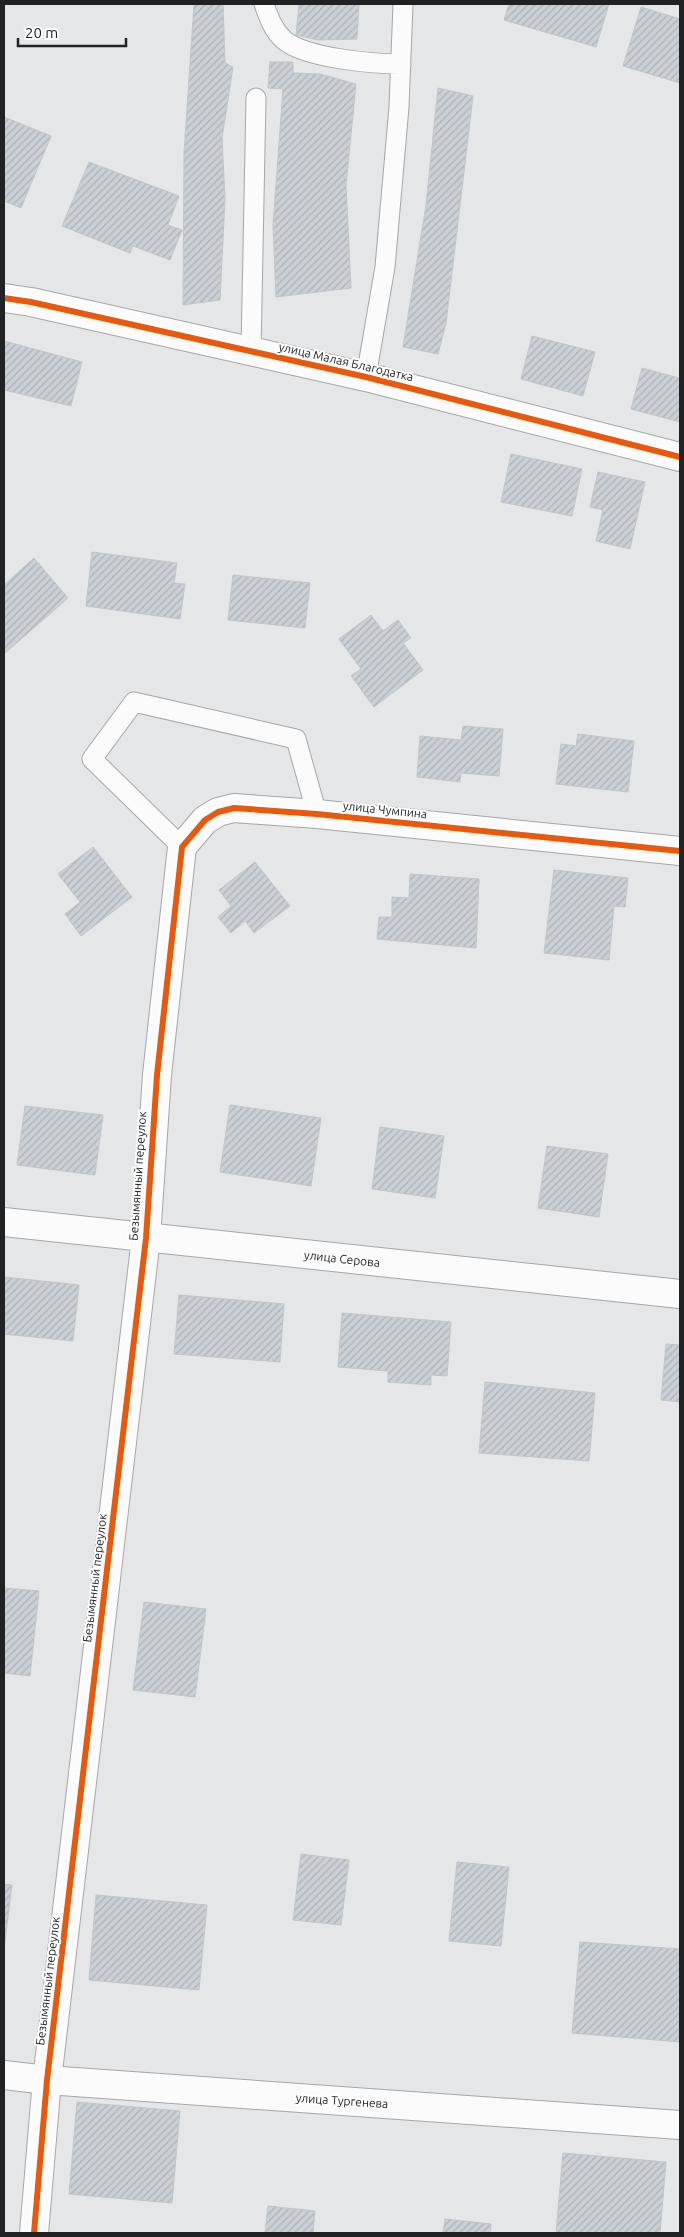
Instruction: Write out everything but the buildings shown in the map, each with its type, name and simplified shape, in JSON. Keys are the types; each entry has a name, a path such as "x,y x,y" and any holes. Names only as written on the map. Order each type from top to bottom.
{"street":[{"name":"улица Малая Благодатка","path":"4,298 31,302 366,377 680,457"},
{"name":"улица Чумпина","path":"182,847 205,820 234,808 317,814 680,851"},
{"name":"Безымянный переулок","path":"34,2233 47,2080 146,1238 157,1075 182,847"},
{"name":"улица Серова","path":"4,1222 680,1294"},
{"name":"улица Тургенева","path":"4,2075 47,2080 680,2125"}],"lane":[{"path":"264,4 272,26 286,42 309,52 371,64 401,64"},
{"path":"366,377 385,267 401,64 402,4"},
{"path":"251,351 256,98"},
{"path":"182,847 92,759 134,702 296,739 317,814"}],"cycle path":[{"path":"4,298 31,302 366,377 680,457"},
{"path":"34,2233 47,2080 146,1238 157,1075 182,847 205,820 218,812 234,808 317,814 680,851"}]}
